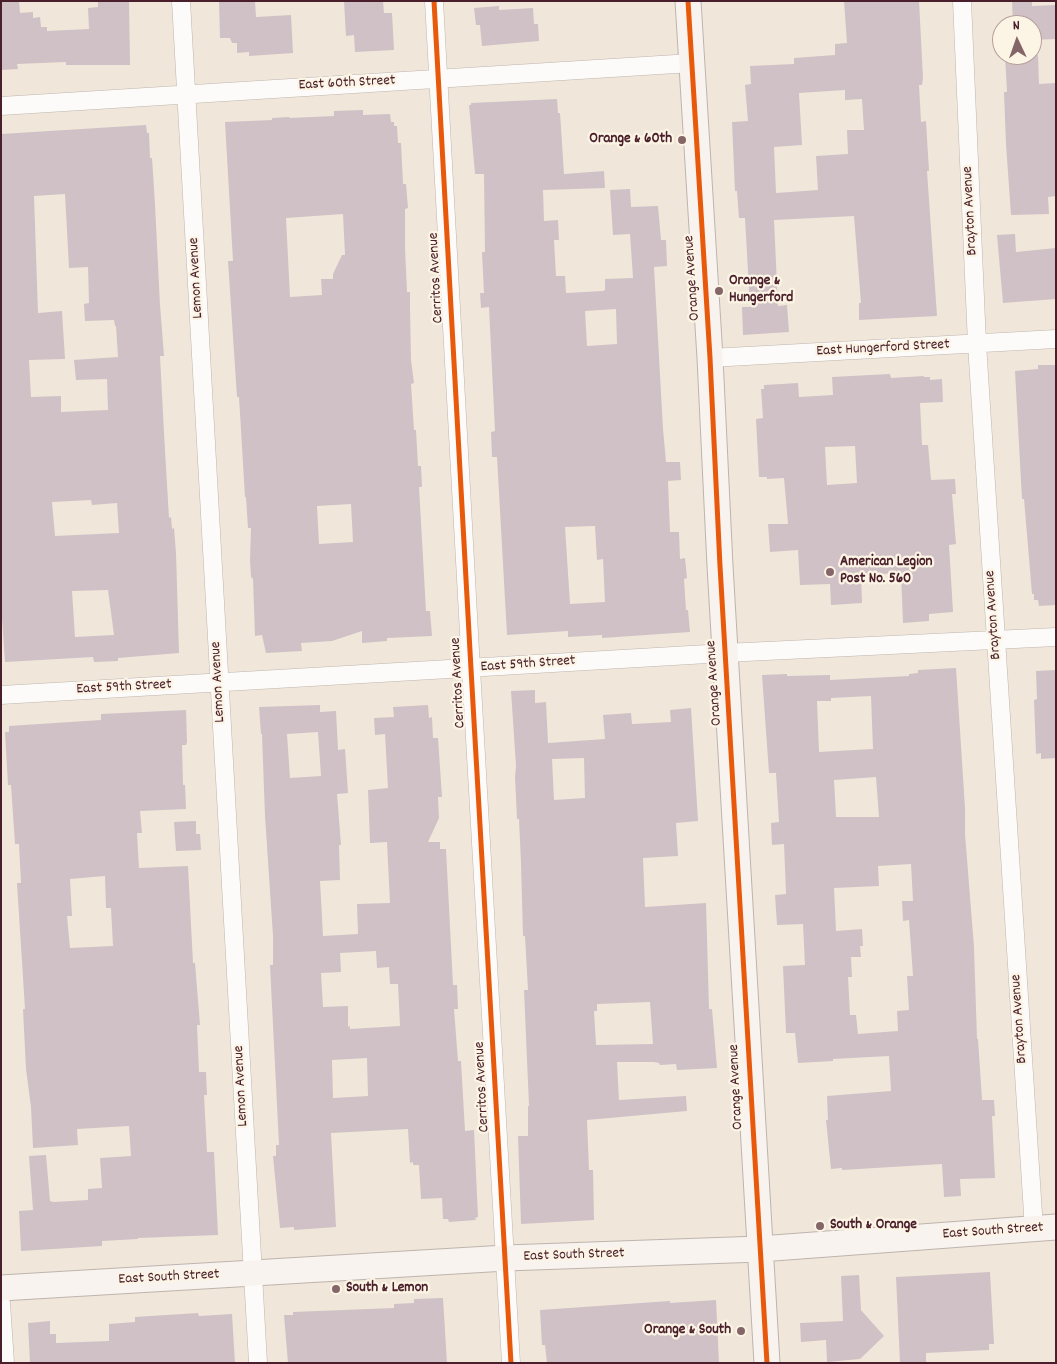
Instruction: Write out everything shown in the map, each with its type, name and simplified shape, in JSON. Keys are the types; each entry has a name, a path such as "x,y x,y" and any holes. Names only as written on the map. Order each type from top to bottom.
{"street":[{"name":"Lemon Avenue","path":"181,1 258,1363"},
{"name":"Cerritos Avenue","path":"434,1 511,1363"},
{"name":"Orange Avenue","path":"688,1 767,1363"},
{"name":"Brayton Avenue","path":"962,1 977,344 996,641 1045,1228"},
{"name":"East 60th Street","path":"1,106 692,64"},
{"name":"East Hungerford Street","path":"710,358 1056,339"},
{"name":"East 59th Street","path":"1,695 725,653 1056,637"},
{"name":"East South Street","path":"1,1288 506,1258 760,1249 1045,1228"},
{"path":"1,1303 5,1363"}],"building":[{"path":"1,1 19,1 20,13 33,12 33,18 40,17 41,27 47,27 47,31 89,29 88,8 98,7 98,1 129,1 130,65 66,65 66,62 17,64 18,69 1,70"},
{"path":"219,1 255,1 256,17 291,15 293,53 249,56 249,52 237,53 237,43 232,43 230,38 220,38"},
{"path":"344,1 383,1 384,13 392,13 394,50 355,52 354,35 346,36"},
{"path":"844,1 919,1 923,78 922,85 919,85 921,122 926,121 929,171 927,171 937,316 859,320 859,303 861,303 854,216 774,220 778,306 787,305 789,332 743,335 742,307 750,307 745,218 739,218 737,191 735,191 732,122 748,121 745,85 751,84 750,66 794,64 794,58 835,55 835,44 847,43","holes":["845,90 845,100 862,99 864,130 847,130 848,154 816,156 818,190 776,193 774,147 802,145 799,93"]},
{"path":"1012,1 1032,1 1032,6 1056,5 1056,39 1042,40 1042,15 1013,15"},
{"path":"499,6 499,10 533,8 534,24 538,24 539,41 482,46 480,25 476,25 474,8"},
{"path":"1006,65 1038,65 1039,84 1056,83 1056,196 1048,197 1049,214 1011,215 1004,92 1007,92"},
{"path":"557,99 558,113 560,113 564,174 604,171 605,188 543,190 544,221 558,220 559,240 554,240 556,276 565,276 566,293 603,291 605,290 605,279 633,278 630,234 613,235 610,190 630,189 631,207 658,206 661,240 666,240 667,266 654,267 663,429 666,462 680,462 681,480 668,481 670,532 679,532 680,559 685,558 687,578 684,579 686,610 688,610 690,632 602,638 602,635 568,637 568,631 507,635 497,457 492,457 491,432 495,431 489,307 481,308 480,293 484,293 482,252 485,252 484,174 475,174 469,105 471,103","holes":["616,309 617,344 587,346 585,311","595,526 597,560 603,559 605,602 570,604 565,527"]},
{"path":"363,110 363,115 390,114 391,122 394,122 394,126 397,126 398,143 401,143 403,184 406,184 408,208 405,209 405,247 407,292 410,292 411,360 414,383 411,384 418,466 421,466 422,487 419,487 426,611 430,611 432,636 387,638 387,641 362,643 362,631 332,641 301,643 302,651 266,653 262,635 255,636 253,579 251,577 250,560 251,528 248,528 245,497 228,261 233,261 225,122 334,116 334,111","holes":["343,214 345,255 342,255 333,274 333,279 321,279 322,295 290,297 286,218","351,504 353,542 319,544 317,506"]},
{"path":"146,125 147,133 149,133 164,356 160,356 169,518 171,517 172,529 174,528 176,553 179,653 118,658 118,661 94,662 93,657 5,662 1,602 1,134","holes":["65,194 69,268 88,267 89,303 84,304 85,321 114,320 118,357 74,360 76,380 107,379 108,410 61,412 61,396 31,397 29,360 65,359 62,311 38,313 34,196","91,500 92,505 117,503 119,533 55,536 52,502","108,590 114,635 75,637 72,591"]},
{"path":"1015,234 1016,252 1056,248 1056,299 1003,303 997,235"},
{"path":"1038,365 1056,365 1056,605 1039,606 1038,600 1034,600 1034,594 1032,594 1024,499 1022,499 1015,371 1038,369"},
{"path":"890,374 891,378 924,376 930,377 930,380 942,379 943,402 920,403 922,445 928,445 931,480 955,479 956,494 952,494 956,544 949,545 953,612 929,614 929,621 903,623 901,573 861,575 862,603 831,605 830,584 800,585 798,550 770,552 768,524 788,524 784,478 767,479 767,477 759,477 756,419 763,418 761,389 764,389 764,385 798,383 799,397 833,395 832,377","holes":["855,446 857,483 827,485 825,447"]},
{"path":"956,668 982,1100 994,1100 995,1116 992,1116 995,1178 960,1179 961,1196 944,1197 942,1164 831,1169 826,1120 828,1120 827,1096 891,1091 889,1056 798,1063 795,1033 786,1033 783,966 805,965 803,924 777,925 775,895 786,894 784,844 772,845 771,823 779,822 776,773 769,773 762,675 830,675 830,680 909,676 909,674 918,673 918,670","holes":["871,696 873,749 819,752 817,701 831,701 831,698","876,777 879,817 836,817 834,780","911,864 913,901 902,901 903,921 909,920 913,976 907,976 909,1010 897,1011 898,1031 858,1034 856,1015 850,1015 848,977 852,977 851,957 861,957 860,946 863,946 862,929 836,931 834,888 879,886 878,866"]},
{"path":"1056,670 1056,758 1041,759 1041,753 1036,754 1034,700 1037,699 1036,671"},
{"path":"535,690 535,703 546,702 548,743 605,739 603,715 631,713 632,724 671,722 670,710 691,708 698,821 676,823 678,856 643,858 645,907 706,903 709,1009 712,1009 717,1068 677,1070 676,1064 660,1065 654,1062 617,1062 619,1100 686,1096 687,1111 587,1120 589,1170 593,1170 594,1220 521,1224 518,1136 528,1136 529,1106 524,990 528,990 525,936 523,936 519,819 517,819 511,691","holes":["584,758 585,798 554,800 552,759","650,1002 653,1044 596,1045 594,1011 597,1011 597,1004"]},
{"path":"320,705 320,712 336,711 338,750 345,749 348,793 337,794 341,845 339,845 340,880 320,881 323,936 358,934 357,904 390,903 387,842 370,843 368,790 388,788 385,734 375,735 374,718 394,717 393,707 428,705 429,718 432,717 433,738 438,738 442,797 438,797 439,818 428,842 440,842 440,849 446,849 453,985 457,985 458,1009 454,1009 458,1061 461,1061 465,1131 474,1130 478,1217 475,1218 476,1220 449,1222 448,1219 443,1219 442,1198 421,1199 419,1165 413,1165 413,1162 410,1163 408,1129 331,1133 336,1227 294,1230 294,1227 280,1228 273,1156 276,1156 276,1145 279,1145 270,965 273,965 273,936 259,707","holes":["318,732 321,776 290,778 287,734","376,951 377,968 389,967 390,984 398,984 400,1026 350,1029 350,1026 348,1027 348,1006 323,1007 321,973 341,972 340,953","367,1058 368,1096 333,1098 332,1060"]},
{"path":"186,710 187,742 186,745 182,745 186,809 140,811 142,833 137,833 139,868 188,866 193,963 195,963 200,1025 197,1025 199,1072 206,1072 207,1095 204,1095 207,1152 214,1152 218,1235 138,1238 102,1241 102,1246 21,1251 19,1211 33,1210 29,1156 46,1155 50,1201 54,1202 88,1200 88,1189 102,1188 100,1158 131,1156 129,1126 77,1129 78,1145 33,1148 31,1107 26,1069 23,1009 25,1009 17,883 21,883 19,844 15,844 11,785 8,785 5,732 9,732 9,726 101,720 101,714","holes":["105,876 106,908 111,908 113,946 70,948 67,916 72,916 70,879"]},
{"path":"196,821 196,834 200,834 201,850 176,851 174,822"},
{"path":"990,1272 994,1344 989,1344 989,1350 926,1353 926,1363 900,1363 896,1277"},
{"path":"859,1275 861,1310 884,1336 860,1359 827,1362 826,1340 801,1342 800,1323 843,1321 841,1276"},
{"path":"443,1298 447,1363 288,1363 284,1315 293,1315 293,1312 394,1308 394,1304 414,1303 414,1299"},
{"path":"716,1300 719,1363 547,1363 545,1345 542,1345 540,1310 670,1301 670,1303"},
{"path":"198,1313 199,1316 232,1314 235,1363 30,1363 28,1323 50,1321 50,1334 56,1334 56,1343 109,1341 109,1324 135,1322 135,1317"}],"cycle path":[{"path":"434,1 511,1363"},
{"path":"688,1 767,1363"}],"place":[{"name":"Orange & 60th","path":"682,140"},
{"name":"Orange & Hungerford","path":"719,291"},
{"name":"American Legion Post No. 560","path":"830,572"},
{"name":"South & Orange","path":"820,1226"},
{"name":"South & Lemon","path":"336,1289"},
{"name":"Orange & South","path":"741,1331"}]}
